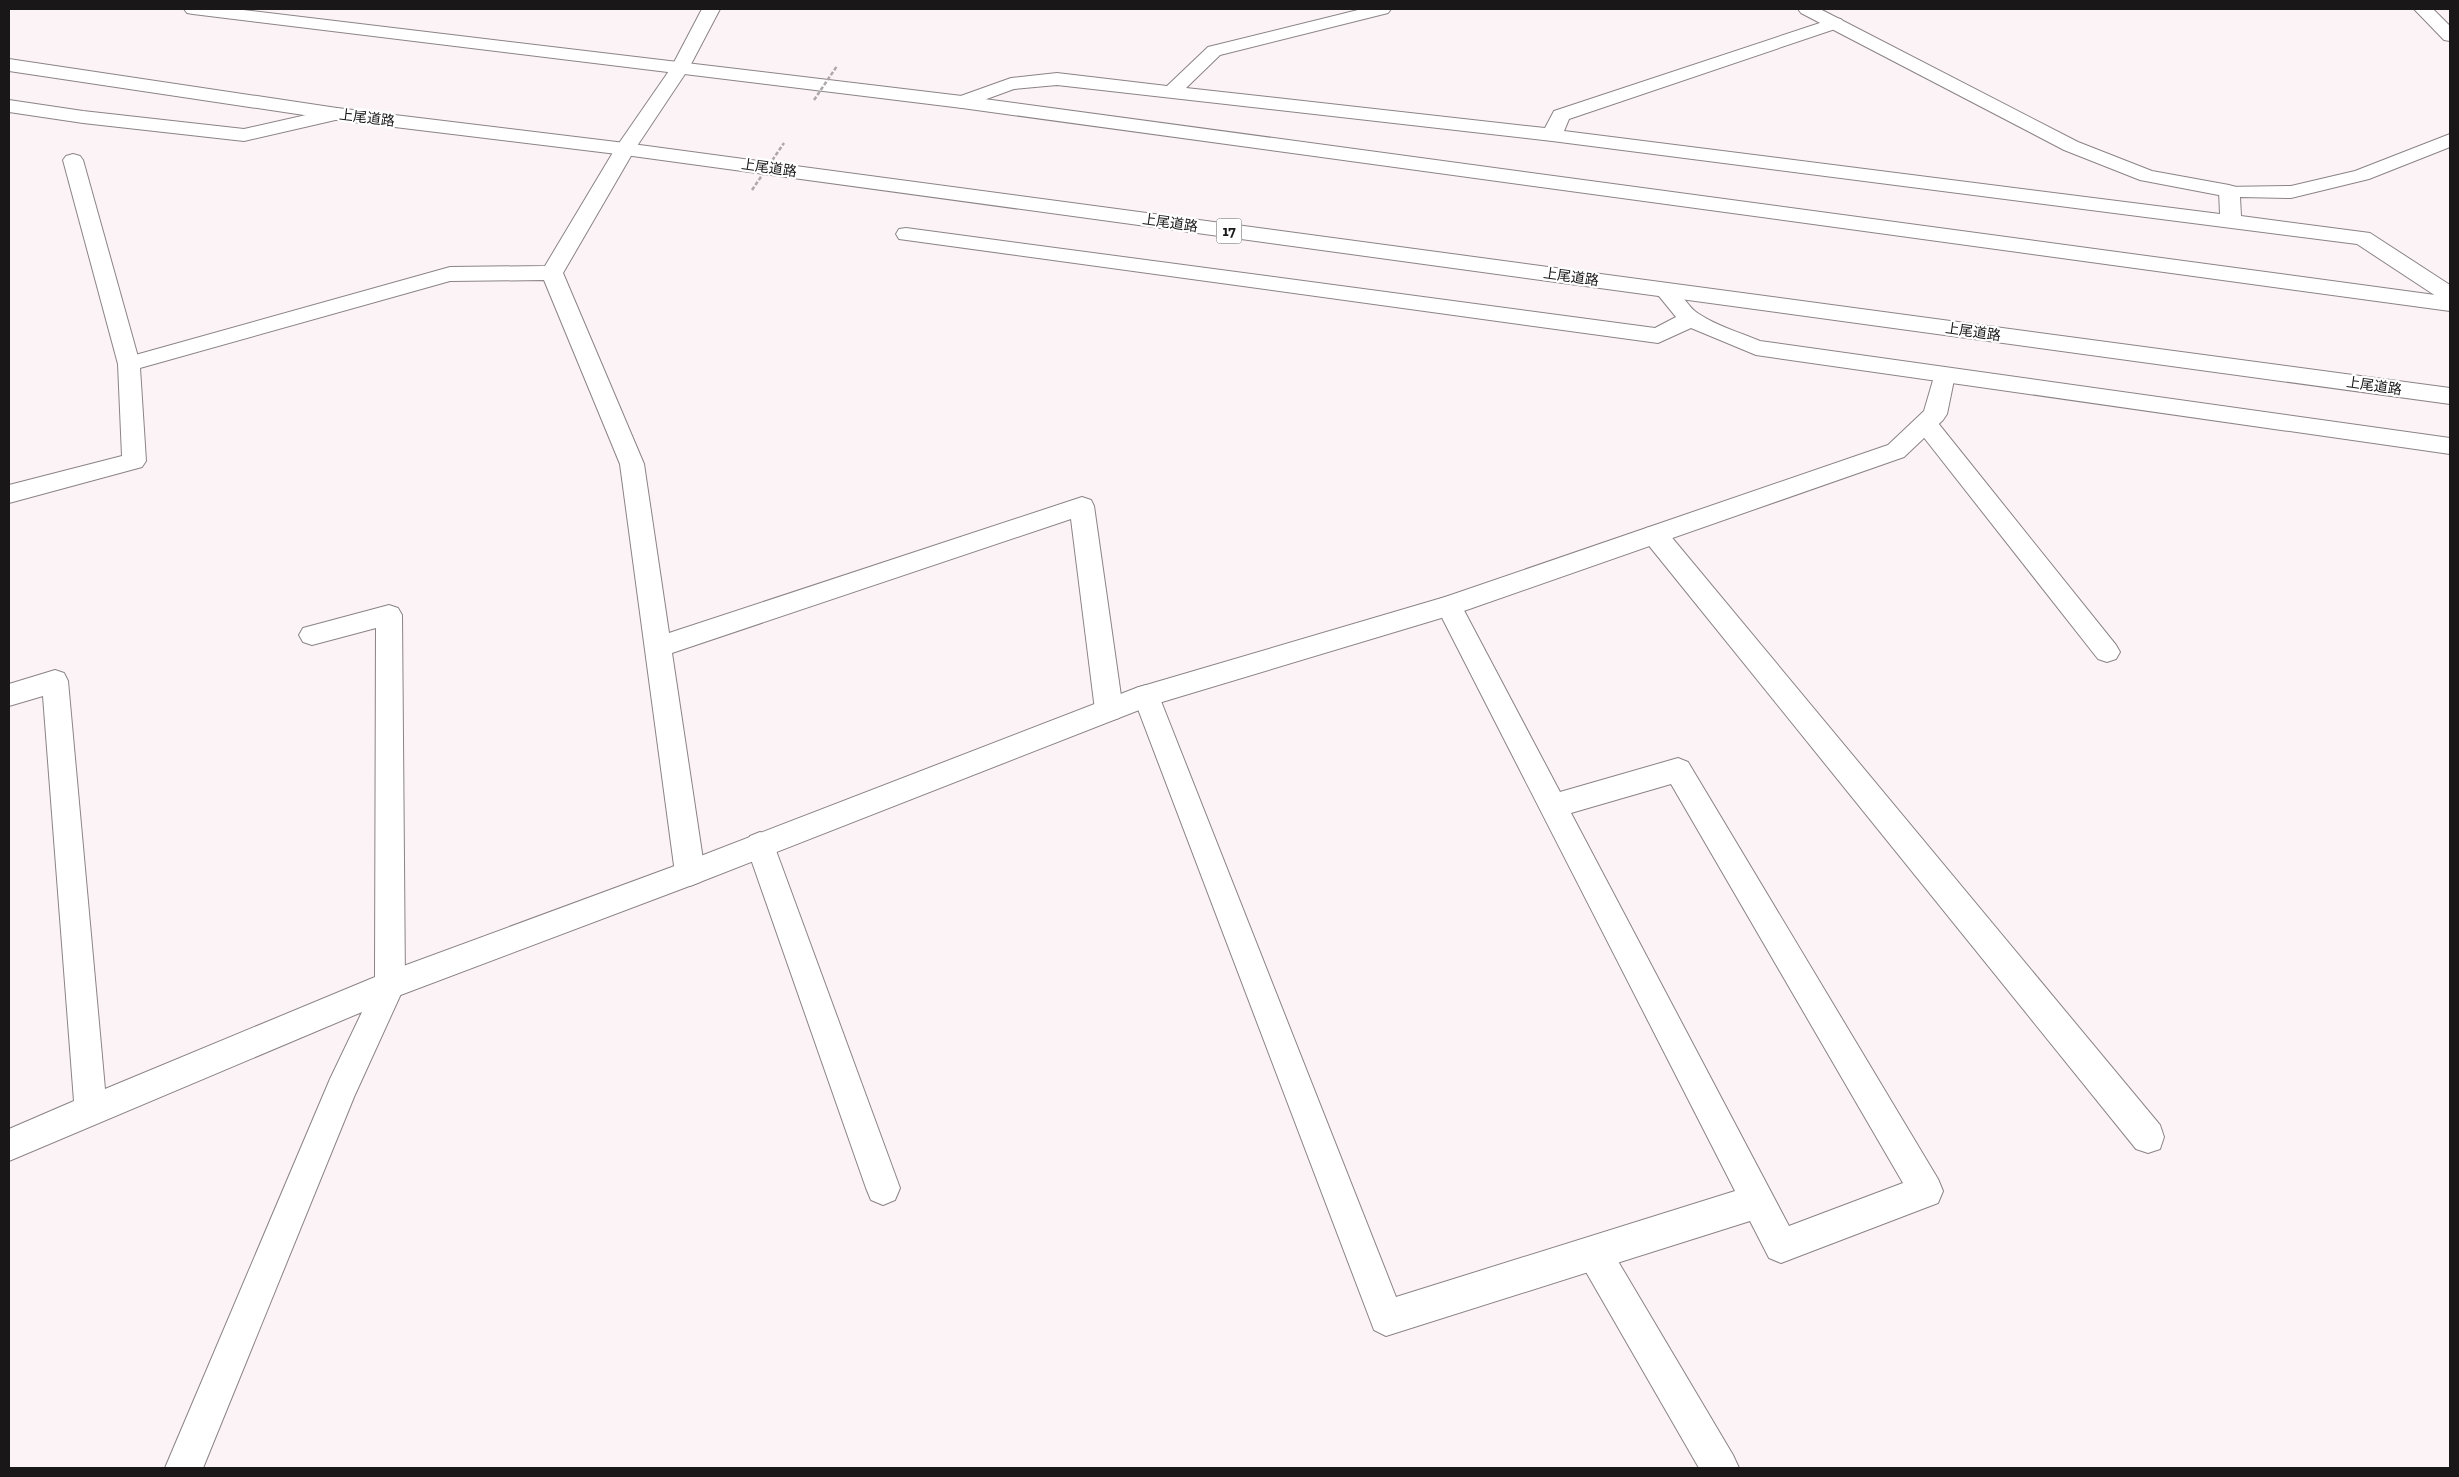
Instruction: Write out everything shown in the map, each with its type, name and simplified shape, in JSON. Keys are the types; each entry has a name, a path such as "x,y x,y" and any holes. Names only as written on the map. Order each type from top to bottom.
{"main road":[{"path":"193,9 962,102 2450,304"},
{"path":"552,273 626,149 680,68 711,9"},
{"path":"1171,92 1214,51 1382,9"},
{"path":"1807,9 2071,146 2147,176 2229,192 2291,192 2362,175 2450,140"},
{"path":"2423,9 2450,36"},
{"path":"1552,135 1560,115 1835,23"},
{"name":"上尾道路","path":"9,64 337,114 626,149 2450,396"},
{"path":"962,102 1011,84 1057,79 1552,135 2363,238 2450,295"},
{"path":"9,106 83,117 244,134 337,114"},
{"path":"9,494 134,461 129,364 73,160"},
{"path":"2229,192 2231,221"},
{"path":"906,234 1658,336 1690,319"},
{"path":"129,364 450,274 552,273"},
{"path":"552,273 632,464 690,872"},
{"path":"1666,290 1690,319 1756,348 2450,446"},
{"path":"9,1145 390,985 690,872 1146,696 1448,606 1896,451 1935,414 1944,375"},
{"path":"1926,424 2107,652"},
{"path":"658,647 1082,506 1109,710"},
{"path":"1655,535 2148,1137"},
{"path":"1448,606 1781,1246 1926,1191 1678,770 1553,806"},
{"path":"184,1468 341,1090 390,985 389,615 312,634"},
{"path":"9,696 55,681 91,1109"},
{"path":"1146,696 1386,1318 1758,1201"},
{"path":"760,845 883,1188"},
{"path":"1594,1253 1720,1468"}],"path":[{"path":"814,100 837,66"},
{"path":"752,190 784,143"}]}
